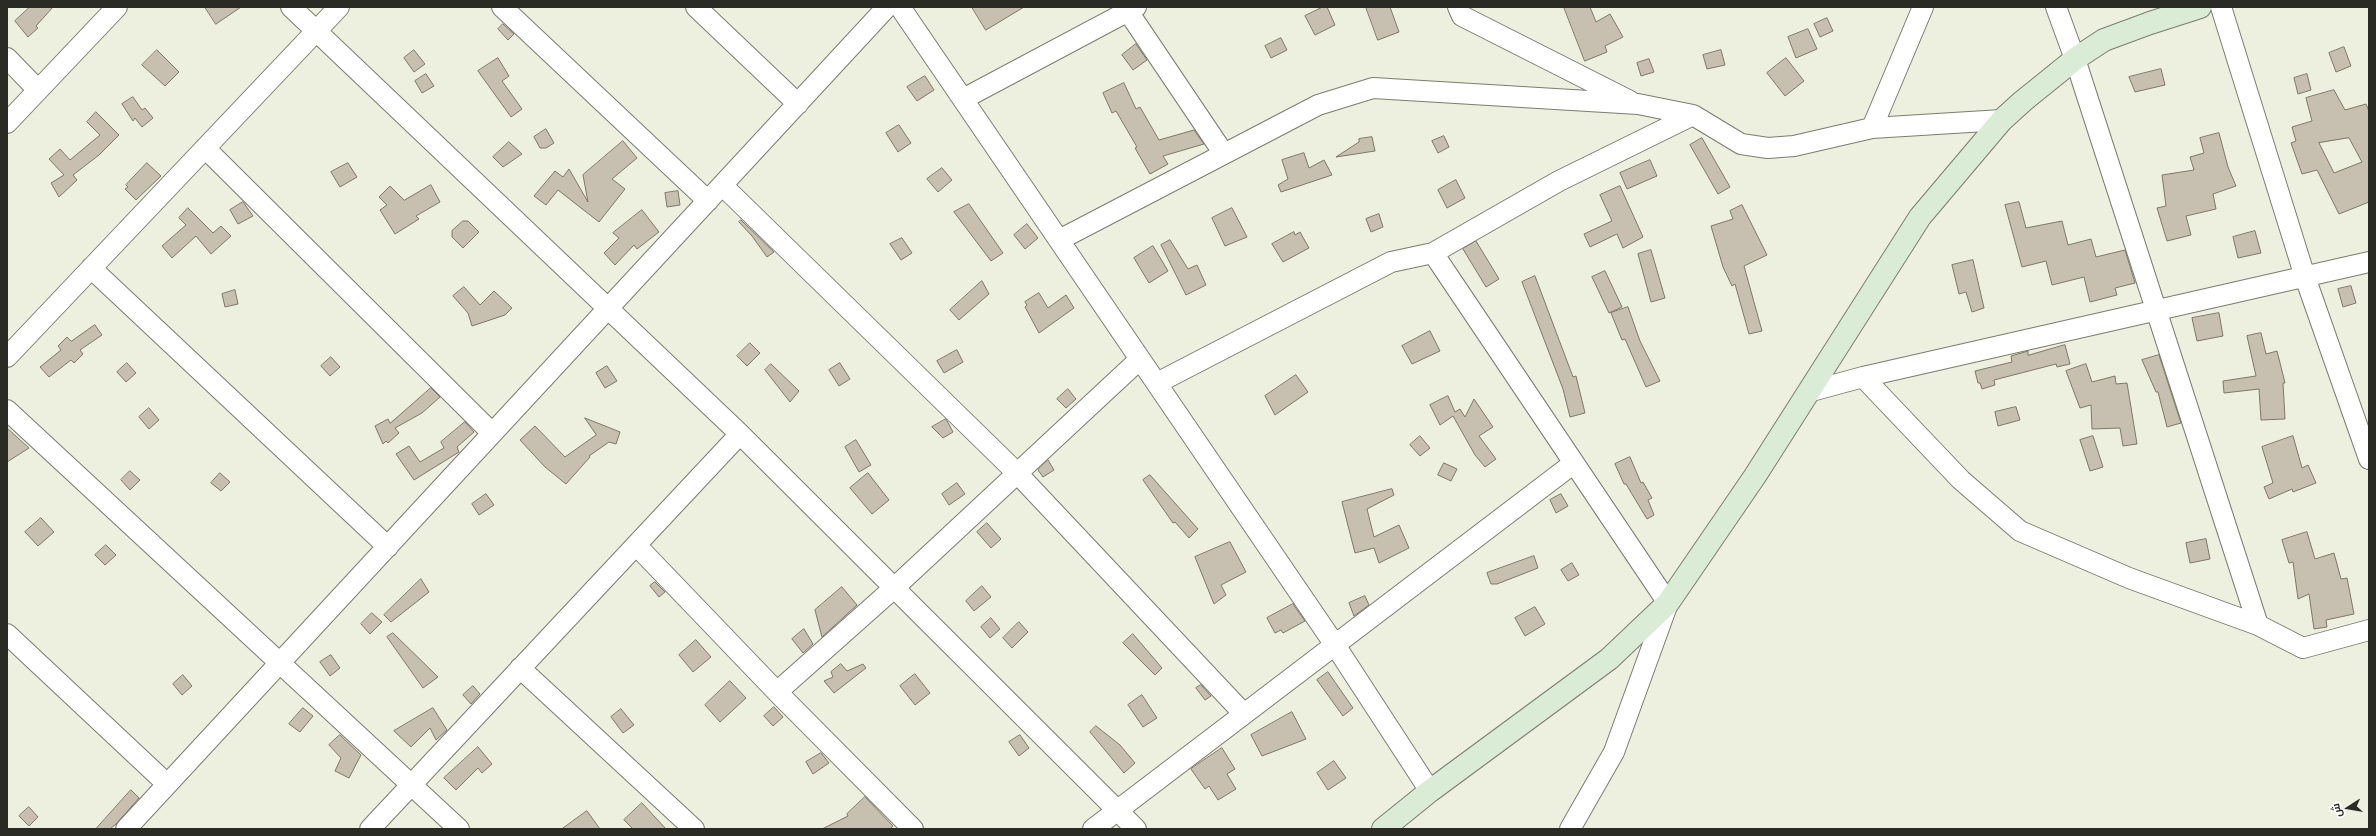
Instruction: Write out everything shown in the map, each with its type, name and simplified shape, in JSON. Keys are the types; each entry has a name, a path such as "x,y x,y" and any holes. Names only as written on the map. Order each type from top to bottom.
{"main road":[{"path":"1383,829 1430,791 1609,659 1668,603 1755,476 1920,217 2002,120 2022,101 2075,59 2104,40 2150,22 2200,7"}],"street":[{"path":"7,122 117,7"},
{"path":"290,7 740,434 1136,829"},
{"path":"7,357 339,7"},
{"path":"502,7 708,202"},
{"path":"696,7 798,104"},
{"path":"126,829 492,433 609,310 888,7"},
{"path":"900,7 1335,645 1430,791"},
{"path":"1460,12 1481,7"},
{"path":"1872,128 1923,7"},
{"path":"2056,7 2075,59 2258,625"},
{"path":"2222,7 2305,276 2369,459"},
{"path":"963,99 1130,8 1224,154"},
{"path":"1460,12 1638,104"},
{"path":"7,58 37,89"},
{"path":"1059,240 1318,105 1373,88 1638,104 1693,115 1741,144 1768,148 1794,146 1872,128 2002,120"},
{"path":"1156,383 1391,262 1433,253 1559,181 1693,115"},
{"path":"205,148 492,433"},
{"path":"722,186 1017,473 1244,714"},
{"path":"1433,253 1668,603 1614,752 1570,829"},
{"path":"1808,392 1863,376 2369,262"},
{"path":"91,268 388,547"},
{"path":"777,692 894,588 1140,359"},
{"path":"1863,376 1961,480 2020,532 2129,578 2258,625 2304,648 2369,630"},
{"path":"7,410 459,829"},
{"path":"370,829 740,434"},
{"path":"1093,829 1574,463"},
{"path":"636,545 777,692 913,829"},
{"path":"7,634 167,784"},
{"path":"520,668 694,829"}],"building":[{"path":"30,7 53,7 36,26 38,28 28,37 15,21"},
{"path":"205,7 241,7 216,24"},
{"path":"972,7 1024,7 986,30"},
{"path":"1323,7 1327,7 1335,25 1315,35 1305,16"},
{"path":"1366,7 1390,7 1399,32 1378,40"},
{"path":"1564,7 1590,7 1596,22 1610,14 1623,37 1605,46 1607,52 1585,61"},
{"path":"1827,18 1833,31 1820,37 1814,24"},
{"path":"503,24 514,34 508,40 498,29"},
{"path":"1808,29 1817,49 1796,58 1788,37"},
{"path":"1281,38 1287,50 1271,58 1265,46"},
{"path":"1136,44 1147,60 1133,70 1122,55"},
{"path":"2344,47 2351,66 2336,72 2329,53"},
{"path":"157,50 179,72 165,86 142,65"},
{"path":"414,50 425,64 414,72 404,58"},
{"path":"1721,50 1725,65 1707,69 1703,55"},
{"path":"498,58 509,76 502,81 522,109 511,117 478,71"},
{"path":"1786,58 1804,81 1785,96 1767,73"},
{"path":"1649,59 1654,72 1641,76 1637,63"},
{"path":"2161,69 2165,85 2135,92 2129,77"},
{"path":"426,74 434,86 422,93 415,81"},
{"path":"2307,74 2311,90 2298,94 2294,78"},
{"path":"925,76 934,90 917,101 907,87"},
{"path":"1124,83 1136,109 1140,107 1159,140 1194,130 1204,144 1163,156 1168,164 1150,174 1135,148 1137,147 1116,111 1112,113 1103,93"},
{"path":"2334,90 2345,110 2366,104 2369,111 2369,202 2339,214 2317,170 2302,174 2291,143 2296,141 2292,127 2312,121 2306,98","holes":["2349,138 2362,162 2334,173 2319,143"]},
{"path":"133,97 142,110 145,108 153,118 142,127 135,118 133,121 122,104"},
{"path":"96,112 119,135 99,155 73,175 77,180 59,197 51,183 64,175 49,159 60,149 70,160 100,135 87,122"},
{"path":"899,125 911,143 898,152 886,133"},
{"path":"546,129 554,143 546,148 540,148 534,137"},
{"path":"2219,133 2228,167 2236,186 2213,194 2216,209 2186,216 2191,235 2167,241 2157,208 2166,206 2162,175 2194,170 2190,157 2204,153 2200,138"},
{"path":"1444,136 1449,147 1438,153 1432,141"},
{"path":"1372,137 1375,151 1336,157 1359,142 1359,139"},
{"path":"1702,138 1730,187 1718,194 1690,145"},
{"path":"623,141 637,158 612,179 625,189 599,222 558,190 546,205 534,196 555,171 563,177 569,169 588,202 583,175"},
{"path":"509,142 522,154 503,167 493,157"},
{"path":"1304,153 1309,168 1324,160 1332,175 1281,192 1278,185 1288,179 1282,160"},
{"path":"1650,160 1657,176 1627,189 1620,173"},
{"path":"147,163 161,176 136,200 125,189 128,187 126,185"},
{"path":"348,163 357,177 340,187 331,172"},
{"path":"942,168 952,180 938,192 927,179"},
{"path":"1456,180 1465,198 1447,208 1438,190"},
{"path":"431,185 440,202 416,216 419,219 395,234 380,210 387,205 379,197 390,186 404,200"},
{"path":"1620,186 1643,237 1623,248 1617,234 1590,247 1584,234 1612,221 1600,195"},
{"path":"678,191 680,205 667,207 665,193"},
{"path":"243,202 253,216 238,224 230,210"},
{"path":"2019,202 2026,228 2062,221 2068,245 2091,239 2096,257 2125,250 2135,283 2115,288 2117,295 2090,302 2084,277 2052,285 2046,261 2022,267 2005,205"},
{"path":"969,204 1003,253 991,261 954,212"},
{"path":"1742,205 1767,255 1744,266 1762,331 1749,334 1735,284 1732,286 1723,267 1711,226 1733,219 1730,211"},
{"path":"188,208 213,233 221,226 231,236 211,254 196,236 172,258 162,246 186,225 179,218"},
{"path":"1232,208 1247,237 1225,246 1212,218"},
{"path":"642,210 659,232 637,249 634,245 615,265 604,253 619,238 613,233"},
{"path":"1379,214 1383,227 1371,232 1366,219"},
{"path":"741,220 774,252 767,257 752,236 739,222"},
{"path":"463,221 468,221 479,232 463,248 452,237 452,231"},
{"path":"1027,224 1038,238 1025,249 1014,235"},
{"path":"2255,231 2261,253 2238,258 2233,237"},
{"path":"1294,232 1295,235 1300,232 1309,248 1283,262 1272,244"},
{"path":"902,238 912,253 901,260 890,244"},
{"path":"1170,240 1188,269 1197,265 1206,285 1186,295 1161,245"},
{"path":"1476,241 1499,279 1486,287 1463,249"},
{"path":"1153,246 1168,271 1149,283 1134,258"},
{"path":"1651,250 1665,298 1651,302 1638,254"},
{"path":"1973,260 1984,308 1972,312 1966,292 1959,294 1952,265"},
{"path":"1605,271 1622,307 1609,313 1592,277"},
{"path":"1535,276 1573,377 1576,376 1585,413 1570,417 1563,389 1522,282"},
{"path":"982,281 989,294 959,320 950,310"},
{"path":"2351,286 2356,303 2343,307 2338,289"},
{"path":"464,287 480,305 494,291 512,308 505,315 472,326 468,313 453,296"},
{"path":"235,290 238,304 225,307 222,294"},
{"path":"1039,293 1048,308 1066,295 1074,308 1039,333 1025,307 1027,305 1025,302"},
{"path":"1628,307 1640,341 1660,381 1646,387 1625,339 1622,340 1611,313"},
{"path":"2219,313 2223,336 2197,341 2192,318"},
{"path":"95,325 102,335 80,350 83,354 74,363 71,360 49,377 40,367 61,350 58,346 67,337 71,341"},
{"path":"1430,331 1440,351 1412,364 1402,346"},
{"path":"2261,333 2266,354 2277,351 2285,383 2283,383 2285,419 2261,420 2259,389 2224,393 2223,381 2256,376 2247,336"},
{"path":"750,343 760,353 747,366 737,356"},
{"path":"2065,345 2070,364 2057,367 2056,364 1994,380 1995,385 1982,389 1980,383 1978,383 1975,371 2012,362 2011,356 2028,351 2028,355"},
{"path":"957,350 963,362 944,373 937,361"},
{"path":"2159,355 2181,423 2167,427 2158,392 2156,392 2142,360"},
{"path":"331,357 340,367 330,376 321,366"},
{"path":"127,363 136,373 126,382 117,372"},
{"path":"840,363 850,379 839,386 829,370"},
{"path":"771,364 799,391 790,402 765,370"},
{"path":"2086,364 2092,382 2115,376 2116,384 2127,383 2137,444 2123,446 2120,428 2092,429 2091,405 2080,408 2066,371"},
{"path":"607,366 617,381 605,388 596,373"},
{"path":"1296,375 1308,392 1275,415 1265,396"},
{"path":"431,388 440,397 422,413 395,428 399,433 388,443 386,441 383,444 375,426 388,419 390,423"},
{"path":"1068,389 1076,399 1066,408 1057,399"},
{"path":"1448,396 1455,412 1460,409 1465,417 1474,399 1493,427 1479,436 1496,459 1485,467 1475,455 1453,416 1440,425 1430,405"},
{"path":"2016,407 2020,420 1998,426 1995,412"},
{"path":"149,408 159,420 149,429 139,417"},
{"path":"585,418 620,432 616,444 609,442 589,456 590,457 566,484 545,467 520,440 535,426 565,457 596,435"},
{"path":"946,419 953,432 943,438 932,427"},
{"path":"465,422 474,432 457,447 459,452 414,480 396,454 409,446 420,462 444,448 441,442"},
{"path":"7,428 29,448 7,462"},
{"path":"1420,436 1430,448 1420,456 1410,445"},
{"path":"2093,436 2103,467 2090,471 2080,440"},
{"path":"2293,436 2302,468 2308,465 2316,483 2293,492 2292,489 2269,499 2264,487 2273,483 2262,447"},
{"path":"856,440 871,465 859,472 845,447"},
{"path":"1630,457 1641,483 1643,482 1652,498 1648,500 1654,515 1647,519 1626,484 1624,484 1615,464"},
{"path":"1048,460 1054,470 1043,477 1038,470"},
{"path":"1444,463 1457,469 1451,481 1438,475"},
{"path":"130,471 140,480 130,490 121,480"},
{"path":"220,473 230,482 221,491 211,483"},
{"path":"868,473 889,500 872,514 850,488"},
{"path":"1150,475 1198,529 1189,538 1175,522 1173,523 1143,480"},
{"path":"957,483 965,494 949,505 942,494"},
{"path":"1392,489 1394,495 1367,509 1374,537 1399,525 1409,548 1379,563 1374,548 1355,553 1342,502"},
{"path":"486,494 494,505 479,515 472,504"},
{"path":"1561,494 1568,506 1556,513 1550,500"},
{"path":"41,518 54,532 38,546 25,532"},
{"path":"987,523 1001,539 991,548 977,532"},
{"path":"2307,532 2315,559 2334,553 2341,579 2347,578 2354,614 2326,620 2327,627 2314,629 2309,594 2298,599 2293,562 2289,563 2282,540"},
{"path":"2206,539 2210,559 2190,563 2186,543"},
{"path":"1230,542 1246,572 1221,585 1226,595 1214,604 1195,557"},
{"path":"106,545 116,555 105,565 95,555"},
{"path":"1534,556 1538,568 1497,584 1491,584 1487,573"},
{"path":"1572,563 1579,575 1568,581 1561,570"},
{"path":"421,579 429,592 391,622 384,615"},
{"path":"655,582 665,592 659,597 650,586"},
{"path":"982,586 991,597 974,611 966,601"},
{"path":"842,587 857,605 822,637 815,610"},
{"path":"1365,596 1369,605 1354,616 1349,603"},
{"path":"1293,604 1305,621 1283,633 1281,630 1275,633 1267,618"},
{"path":"1535,607 1545,624 1525,636 1515,618"},
{"path":"372,613 382,622 370,634 361,624"},
{"path":"991,618 1000,629 990,638 981,627"},
{"path":"1019,622 1028,632 1012,648 1003,638"},
{"path":"804,629 813,644 803,653 792,639"},
{"path":"393,633 438,677 423,688 387,637"},
{"path":"1133,634 1162,668 1155,675 1123,643"},
{"path":"696,640 711,657 693,672 679,655"},
{"path":"331,655 340,668 330,676 320,662"},
{"path":"841,664 847,671 863,664 866,668 834,693 824,681 833,677 831,672"},
{"path":"1328,672 1353,708 1343,716 1317,680"},
{"path":"915,674 930,693 915,705 900,686"},
{"path":"183,675 192,686 182,695 173,684"},
{"path":"730,681 746,698 720,722 705,705"},
{"path":"1201,685 1211,696 1205,700 1196,688"},
{"path":"473,686 480,694 471,704 463,695"},
{"path":"1142,695 1157,718 1143,727 1128,705"},
{"path":"774,707 783,717 773,726 764,716"},
{"path":"303,708 313,716 300,732 289,724"},
{"path":"433,708 447,730 436,740 430,728 411,747 394,731"},
{"path":"621,709 634,725 623,733 611,717"},
{"path":"1292,712 1306,739 1262,756 1251,735"},
{"path":"1096,726 1120,745 1135,763 1124,773 1090,732"},
{"path":"340,735 361,755 349,778 335,771 341,758 329,745"},
{"path":"1020,735 1029,748 1019,756 1009,742"},
{"path":"478,747 492,764 482,773 478,768 456,790 444,778"},
{"path":"1222,748 1235,769 1227,774 1236,789 1218,800 1209,786 1205,789 1191,769"},
{"path":"821,753 829,763 813,774 806,762"},
{"path":"1334,761 1346,778 1328,790 1317,773"},
{"path":"131,790 139,798 116,824 110,829 96,829"},
{"path":"865,797 893,826 890,829 822,829 848,816 847,814"},
{"path":"642,803 666,829 633,829 624,820"},
{"path":"29,807 38,817 29,826 19,816"},
{"path":"587,811 600,829 562,829"}]}
